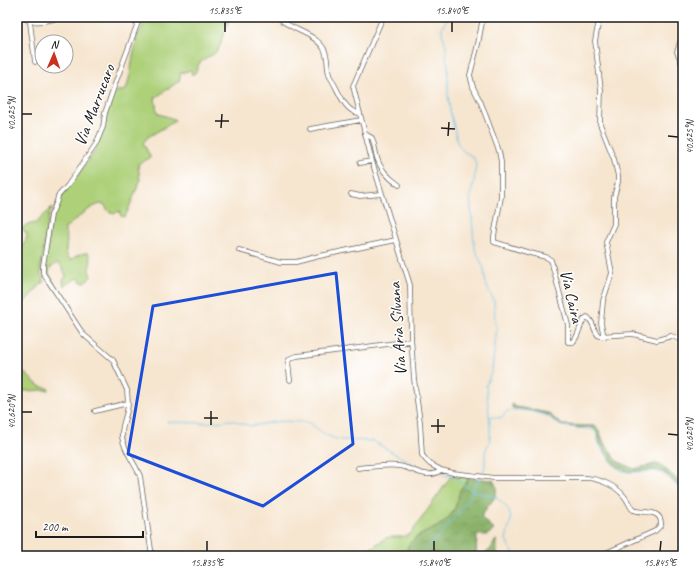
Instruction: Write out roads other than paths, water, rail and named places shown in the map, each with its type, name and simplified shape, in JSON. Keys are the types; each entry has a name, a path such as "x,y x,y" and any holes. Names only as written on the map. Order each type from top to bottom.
{"street":[{"path":"23,17 30,22 39,22 64,17"},
{"name":"Via Marrucaro","path":"140,17 115,84 105,113 103,127 96,144 68,185 58,196 51,214 43,273 83,334 113,360 127,390 128,409 122,426 122,438 127,452 136,465 140,476 152,556"},
{"path":"278,17 287,25 307,34 324,49 330,77 351,111 360,113"},
{"name":"Via Aria Silvana","path":"383,17 353,86 381,194 410,286 411,341 414,379 420,422 421,452 426,460 442,470 462,474 494,478 587,478 597,480 612,487 624,496 633,510 650,512 659,517 661,525 655,532 599,556"},
{"name":"Via Caira","path":"482,17 478,44 470,75 473,87 481,103 499,151 501,162 501,198 494,242 530,254 546,257 550,260 568,325 568,342 573,342 583,320 587,317 590,318 597,334 604,337 633,334 657,340 671,336 683,340"},
{"path":"598,17 595,41 600,90 600,124 614,159 618,176 614,197 614,224 606,242 612,273 603,300 602,323 604,337"},
{"path":"30,22 34,54"},
{"path":"683,33 677,52 683,66"},
{"path":"310,129 361,120"},
{"name":"Via Aria Silvana","path":"365,134 372,138 376,156 382,170 399,185"},
{"path":"360,163 372,161"},
{"path":"351,194 360,196 381,194"},
{"path":"239,250 281,262 296,262 396,240"},
{"path":"290,380 288,361 297,356 411,341"},
{"path":"95,410 128,403"},
{"name":"Via Aria Silvana","path":"358,468 399,466 420,474 437,473 442,470"}],"waterway":[{"path":"448,17 442,28 442,33 447,48 446,58 448,65 448,94 450,111 458,144 463,151 472,156 476,163 474,182 470,196 474,242 475,249 484,269 486,285 494,301 495,323 497,327 492,370 486,385 490,436 485,452 485,466 482,475"},
{"path":"490,417 501,418 507,411 530,411 547,416 561,426 594,430 597,435 598,442 614,465 620,470 630,472 654,471 663,473 683,490"},
{"path":"167,422 204,423 231,420 250,426 281,421 306,422 333,438 341,440 373,441 416,466 435,471"},
{"path":"441,474 454,478 473,491 496,497 506,506 511,519 506,539 515,556"},
{"path":"419,556 461,510 480,478"}]}
